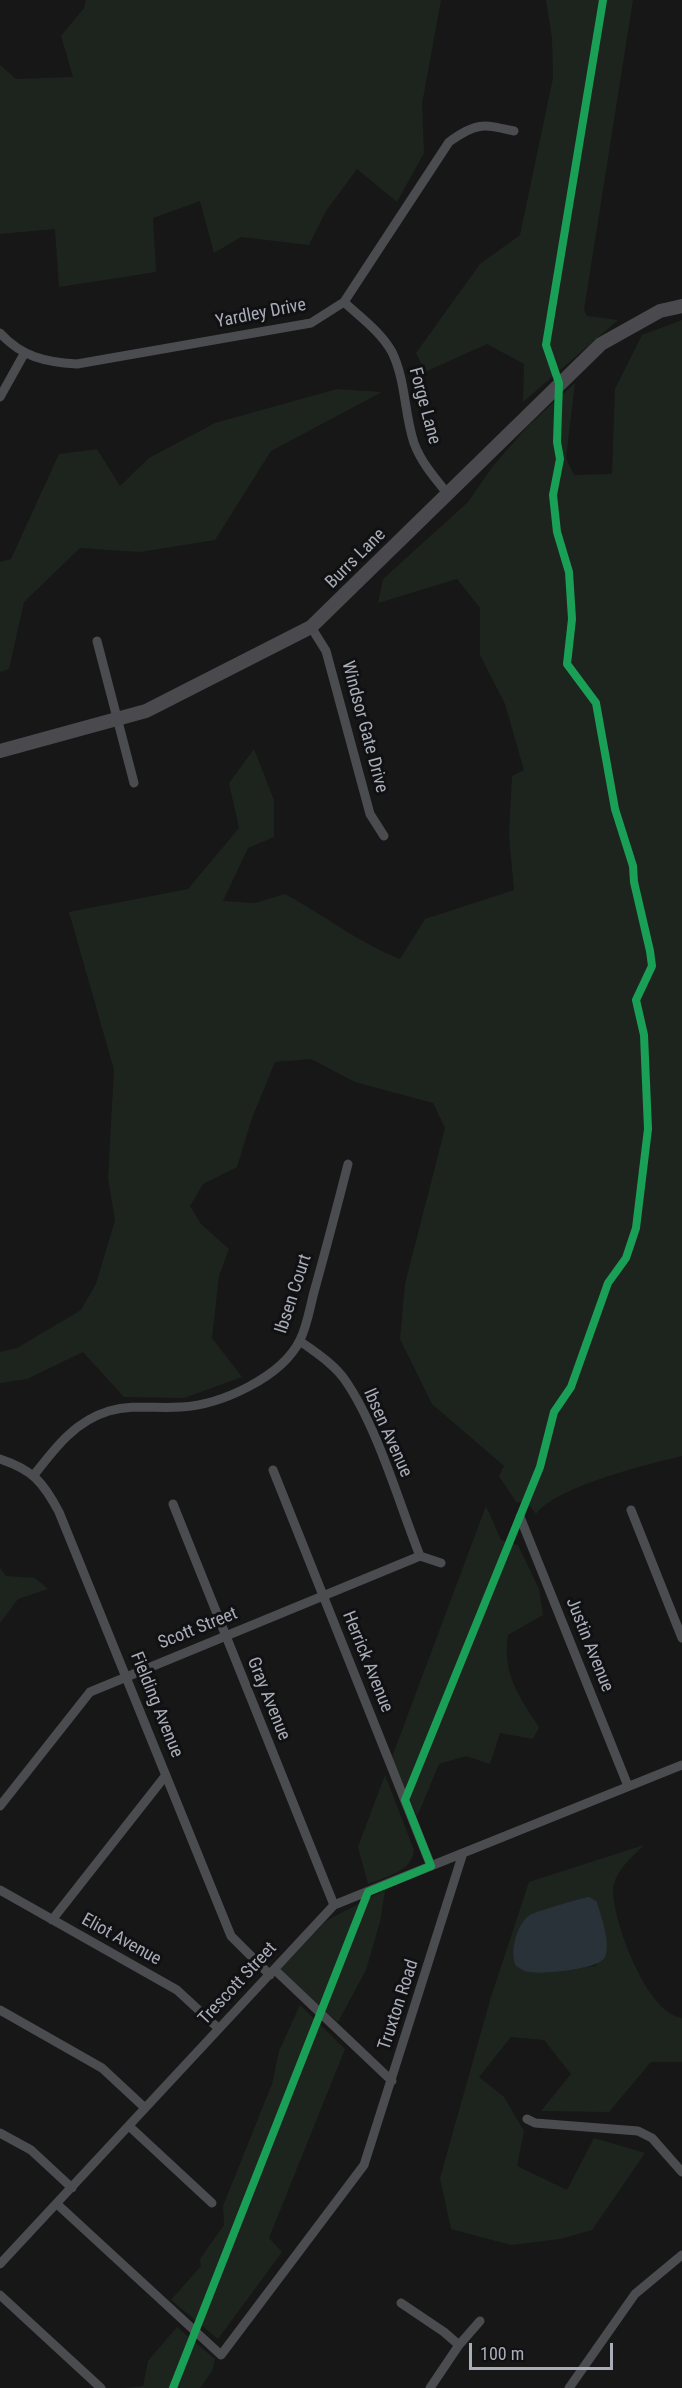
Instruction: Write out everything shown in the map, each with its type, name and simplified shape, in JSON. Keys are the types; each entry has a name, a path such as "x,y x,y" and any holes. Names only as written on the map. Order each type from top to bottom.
{"street":[{"name":"Yardley Drive","path":"0,333 24,354 51,362 77,364 311,323 344,302 449,142 466,129 483,124 514,131"},
{"name":"Forge Lane","path":"344,302 379,334 391,351 401,375 414,442 423,463 447,493"},
{"name":"Burrs Lane","path":"0,751 117,721 146,711 311,627 601,344 660,311 682,306"},
{"path":"0,397 24,354"},
{"name":"Windsor Gate Drive","path":"311,627 326,651 370,814 384,836"},
{"path":"97,641 134,783"},
{"name":"Ibsen Court","path":"34,1475 61,1441 82,1423 108,1411 126,1408 181,1407 205,1403 242,1390 261,1380 279,1365 300,1341 348,1164"},
{"name":"Ibsen Avenue","path":"300,1341 333,1365 351,1390 366,1419 420,1556"},
{"name":"Fielding Avenue","path":"0,1459 34,1475 48,1491 59,1512 231,1936 392,2081"},
{"name":"Herrick Avenue","path":"273,1470 431,1866"},
{"name":"Gray Avenue","path":"173,1504 334,1905"},
{"path":"631,1510 682,1638"},
{"name":"Justin Avenue","path":"520,1517 628,1786"},
{"path":"420,1556 441,1563"},
{"name":"Scott Street","path":"0,1806 90,1692 420,1556"},
{"path":"463,1853 682,1765"},
{"path":"52,1920 166,1775"},
{"name":"Trescott Street","path":"57,2204 334,1905 463,1853"},
{"name":"Truxton Road","path":"57,2204 221,2355 364,2165 463,1853"},
{"name":"Eliot Avenue","path":"0,1890 177,1990 218,2028"},
{"path":"0,2010 102,2068 145,2108"},
{"path":"527,2119 535,2123 638,2131 652,2138 682,2172"},
{"path":"129,2126 212,2203"},
{"path":"0,2133 31,2150 72,2188"},
{"path":"0,2264 57,2204"},
{"path":"569,2388 635,2294 682,2255"},
{"path":"0,2295 100,2388"},
{"path":"401,2302 459,2345"},
{"path":"430,2388 459,2345 480,2321"}],"shaded area":[{"path":"86,0 441,0 422,104 424,153 397,202 357,169 326,211 309,245 241,237 214,253 200,201 153,218 156,272 59,287 55,229 0,234 0,65 16,79 73,77 61,36 84,8"},
{"path":"546,0 633,0 584,310 587,316 618,320 523,402 524,364 487,344 425,372 416,353 480,264 520,235 553,78 552,38"},
{"path":"682,320 682,1456 582,1486 546,1504 536,1514 527,1502 516,1502 499,1476 504,1466 432,1404 400,1339 405,1284 445,1128 433,1103 355,1082 311,1059 275,1062 252,1118 237,1167 203,1184 190,1206 201,1224 229,1249 219,1276 212,1338 242,1377 184,1398 124,1397 83,1352 27,1379 0,1383 0,1352 17,1348 81,1310 96,1284 115,1220 108,1178 114,1070 69,912 188,889 239,828 229,783 254,749 274,800 274,837 248,848 223,901 255,903 285,894 370,945 400,959 425,919 514,890 509,835 512,776 524,770 505,704 480,655 480,608 457,579 378,603 383,579 468,502 493,466 529,425 575,383 566,458 574,475 612,474 615,389 642,335"},
{"path":"337,389 382,392 271,451 215,540 140,552 80,548 24,602 9,669 0,672 0,562 11,559 59,454 97,449 120,486 149,458 215,423"},
{"path":"486,1506 501,1540 518,1545 539,1589 543,1615 508,1635 507,1649 514,1684 539,1727 533,1739 500,1733 490,1764 466,1756 439,1764 417,1817 392,1757"},
{"path":"0,1568 6,1576 35,1578 48,1589 18,1599 0,1623"},
{"path":"385,1775 414,1850 408,1864 403,1869 368,1884 358,1847"},
{"path":"644,1845 624,1865 614,1883 615,1905 626,1944 645,1984 656,2001 669,2013 682,2018 682,2062 651,2062 609,2112 541,2111 571,2074 544,2040 511,2037 479,2077 504,2097 524,2131 517,2166 567,2190 594,2138 645,2153 592,2230 560,2239 511,2245 451,2229 440,2178 491,1997 529,1882","holes":["597,1902 605,1938 596,1966 559,1970 540,1911 571,1903"]},
{"path":"385,1890 380,1922 366,1970 338,2022 279,1971 326,1921"},
{"path":"589,1897 597,1902 606,1937 607,1951 601,1961 582,1968 546,1972 527,1972 516,1966 514,1946 518,1931 525,1919 540,1911"},
{"path":"300,2005 345,2049 269,2238 282,2252 218,2339 171,2300 201,2266 200,2259 224,2225 223,2206 272,2084 279,2051"},
{"path":"177,2327 215,2359 212,2371 200,2388 123,2388 143,2386 148,2361"}],"cycle path":[{"path":"173,2388 368,1892 431,1866 405,1800 540,1467 554,1412 571,1387 608,1283 626,1258 636,1228 648,1129 644,1035 636,1000 652,966 634,882 633,866 615,809 596,703 567,664 572,619 569,572 557,532 553,495 560,459 557,442 559,383 546,345 603,0"}]}
